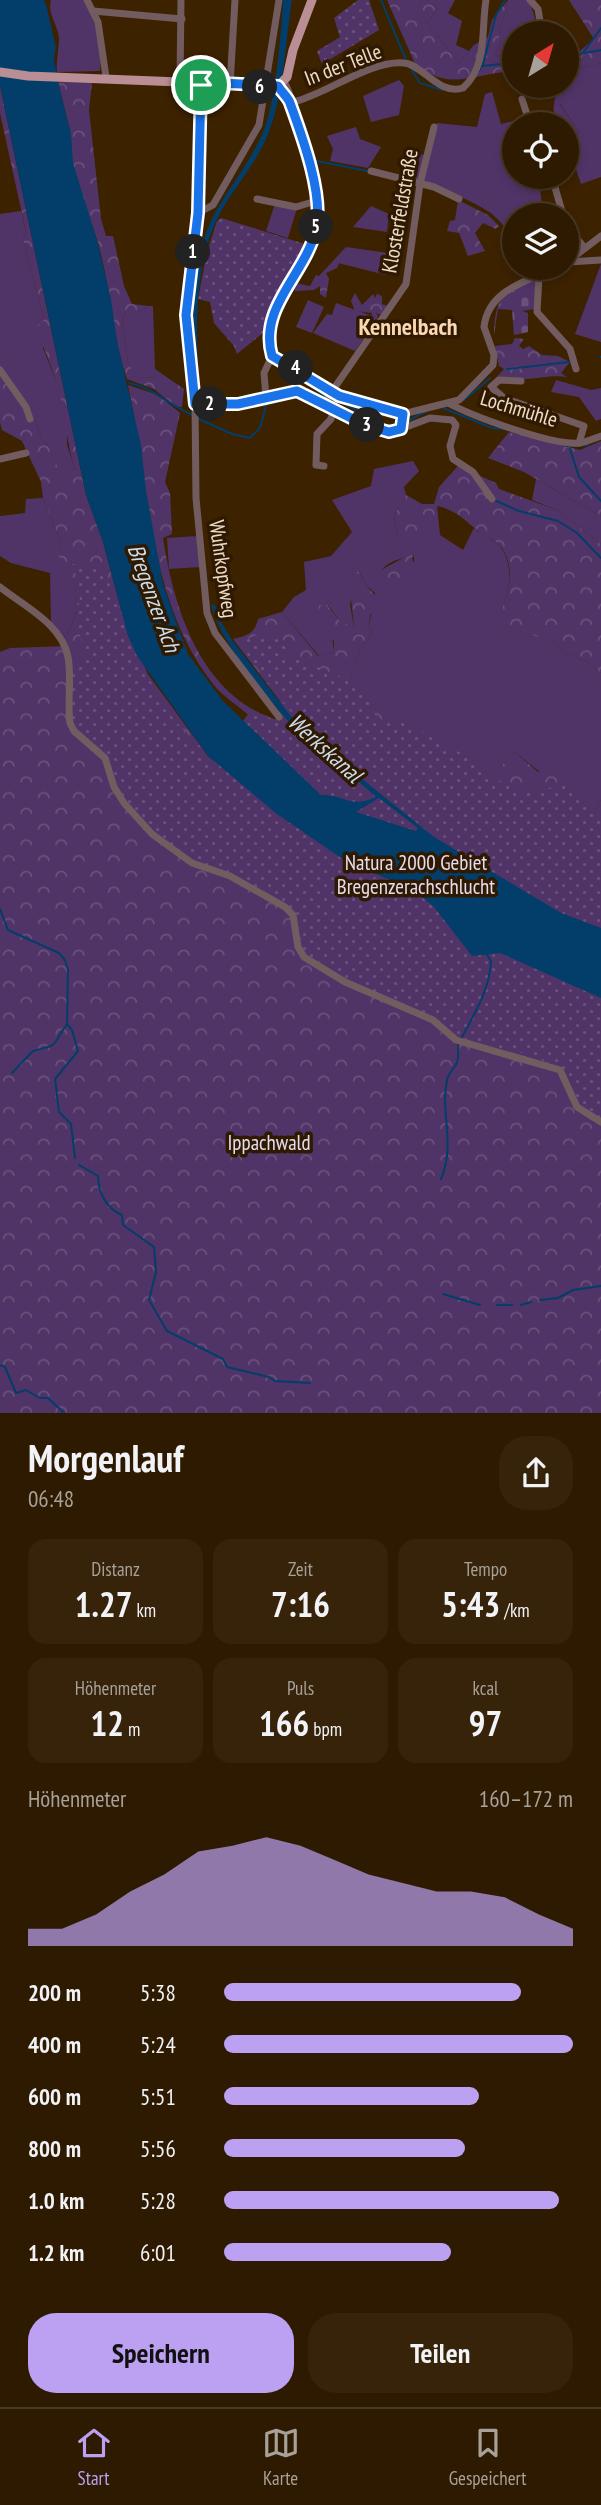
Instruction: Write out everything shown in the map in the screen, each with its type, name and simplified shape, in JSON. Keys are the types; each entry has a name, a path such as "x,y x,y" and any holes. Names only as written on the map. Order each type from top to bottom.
{"main road":[{"path":"0,72 28,76 180,80 266,87 282,84 312,0"}],"street":[{"path":"87,0 102,42 106,77"},
{"path":"180,80 181,0"},
{"path":"230,85 235,0"},
{"path":"198,213 213,205 259,125 279,0"},
{"name":"In der Telle","path":"289,101 307,99 374,68 406,63 431,80 447,87 463,88 470,82 478,65 486,0"},
{"path":"530,0 538,9 540,21"},
{"path":"93,11 182,19"},
{"name":"Wuhrkopfweg","path":"201,82 198,213 186,315 195,412 196,498 208,620 279,717"},
{"path":"269,397 264,373 272,356 268,342 270,319 309,248 317,226 316,201 310,170 282,84"},
{"path":"522,99 526,112"},
{"name":"Klosterfeldstraße","path":"327,397 405,284 420,184 434,127"},
{"path":"371,171 420,184 459,199"},
{"path":"257,199 296,207 316,201"},
{"path":"579,252 601,236"},
{"path":"579,241 584,247"},
{"path":"579,261 601,260"},
{"path":"195,412 297,391 403,414 450,404 466,395 494,365 494,355 484,327 493,301 532,280"},
{"path":"539,280 537,312 569,349 576,369"},
{"path":"272,356 314,379 334,408 365,425 389,432 400,426 430,418 452,420 456,432 450,446 457,462 473,472 492,499"},
{"path":"0,370 26,407 30,419"},
{"name":"Lochmühle","path":"521,381 499,380 491,387 504,398 584,426 579,443"},
{"name":"Lochmühle","path":"450,404 486,421 579,443 601,436"},
{"path":"324,466 316,465 316,439 331,419 334,408"},
{"path":"400,426 403,414"},
{"path":"0,459 26,453"},
{"path":"0,587 54,629 68,657 70,723 74,731 105,758 114,787 124,803 152,834 192,863 230,876 285,907 293,915 298,947 304,957 345,982 433,1020 456,1040 560,1070 577,1107 601,1122"}],"green space":[{"path":"51,0 84,0 98,34 100,71 57,72 59,38 50,10"},
{"path":"358,0 369,0 379,30 322,64 317,51 340,37 334,18"},
{"path":"387,0 426,0 438,8 427,23 459,63 474,45 488,37 492,20 508,0 499,34 501,45 495,54 502,61 502,72 450,79 436,76 416,66"},
{"path":"426,0 455,0 448,13 462,21 456,45 469,51 459,63 427,23 438,8"},
{"path":"508,0 529,0 536,21 502,21"},
{"path":"569,0 601,0 601,63 579,68 579,52 594,39"},
{"path":"502,23 502,61 495,54 501,45 499,34"},
{"path":"601,63 601,177 581,184 579,112 565,112 560,104 562,98 579,98 579,68"},
{"path":"399,80 404,86 399,115 371,122 363,96"},
{"path":"58,82 92,82 89,110 101,219 106,236 113,236 124,286 132,304 148,306 139,312 126,312 122,319 128,363 138,378 156,377 150,369 155,369 184,389 182,407 176,407 154,389 127,379 98,243 75,174 70,146 71,134"},
{"name":"Ippachwald","path":"0,86 86,495 103,542 128,636 144,669 208,756 265,804 601,998 601,1413 0,1413 0,652 10,648 67,646 64,638 74,618 76,597 71,576 59,557 61,543 43,498 41,482 22,441 2,430 0,423 0,372 35,420 41,438 49,446 60,473 75,469 56,381 36,327 44,320 23,239 26,232 0,113"},
{"path":"492,92 502,124 502,189 543,189 540,190 542,203 502,203 502,224 471,201 404,178 411,152 428,156 437,123 477,127 485,94"},
{"path":"562,98 560,105 565,112 554,112 555,100"},
{"path":"356,127 360,139 381,147 368,168 330,161 333,149 327,136"},
{"path":"458,200 488,215 499,226 496,229 483,223 475,233 485,251 468,256 459,233 447,231 450,221 455,220"},
{"path":"275,204 297,208 288,238 266,231"},
{"path":"371,206 389,214 387,232 353,227"},
{"path":"21,211 26,232 23,239 44,320 43,348 58,386 67,425 67,445 75,469 60,474 49,446 41,438 35,420 0,372 0,214"},
{"path":"221,218 308,245 268,316 264,332 237,354 234,346 214,323 210,302 198,299 207,252 217,221"},
{"path":"346,247 388,253 386,275 338,263"},
{"path":"346,247 337,268 326,273 329,279 326,298 320,294 320,286 314,290 295,291 295,283 310,286 316,275 319,276"},
{"path":"601,264 601,342 575,334"},
{"path":"532,280 536,282 535,309 522,311 528,313 528,332 514,335 512,310 498,309 494,335 498,306 513,290"},
{"path":"355,293 362,305 373,294 375,298 377,294 382,296 382,304 388,306 381,315 376,313 378,316 375,324 370,321 372,313 355,311 351,301"},
{"path":"308,300 324,307 312,333 296,327"},
{"path":"336,303 378,318 355,351 313,333 327,314 332,315"},
{"path":"153,306 155,369 151,369 156,377 138,378 133,375 128,363 122,319 126,312 139,312"},
{"path":"515,338 524,339 519,346 523,349 529,346 542,355 558,356 570,362 561,373 567,377 506,378 493,381 504,369 499,366 495,346 512,344"},
{"path":"556,380 591,390 601,388 601,419 596,421 579,397 551,392"},
{"path":"128,385 158,395 180,413 165,482 170,493 172,534 163,538 184,621 211,671 229,692 251,708 278,720 280,701 233,639 249,634 258,619 282,612 318,656 334,652 334,641 322,625 319,605 327,605 340,621 354,627 350,589 358,570 366,585 380,601 370,615 369,626 373,632 360,649 351,677 368,695 382,717 409,726 450,754 480,769 495,772 515,752 538,772 552,769 587,810 597,809 601,800 601,928 254,720 214,685 192,652 175,617 163,580"},
{"path":"509,432 580,450 601,441 601,516 524,472 488,458"},
{"path":"413,461 419,471 404,487 406,495 394,516 397,534 408,549 407,557 389,564 377,578 414,562 414,551 427,535 440,535 463,550 474,528 498,544 508,563 509,584 495,623 558,643 562,652 586,661 601,673 601,800 597,809 587,810 515,752 495,773 481,772 460,755 409,728 386,720 373,710 369,696 356,687 351,677 360,649 373,632 369,626 375,593 366,585 359,571 350,604 354,628 340,621 328,605 334,652 319,656 282,612 294,597 306,590 304,562 331,556 352,532 332,500 371,486 374,469"},
{"path":"458,466 496,483 499,489 557,510 601,544 601,673 586,661 562,652 558,643 494,623 507,593 510,571 508,560 496,542 449,510 437,506 440,535 427,535 412,558 415,568 400,589 385,586 377,578 379,571 407,556 407,549 397,534 394,516 406,495 422,504 434,504 439,487"},
{"path":"536,479 601,516 601,544 557,510 532,500"},
{"path":"43,498 61,543 60,557 72,576 77,597 74,618 64,638 51,623 50,573 11,563 0,556 0,516 25,513 26,499"},
{"path":"198,536 200,567 169,569 167,538"},
{"name":"Natura 2000 Gebiet Bregenzerachschlucht","path":"70,564 102,566 160,703 212,763 251,710 279,722 302,726 245,652 245,640 259,634 284,640 288,655 346,679 365,694 375,715 384,721 402,721 472,759 489,776 521,790 540,792 562,783 601,813 601,1120 578,1106 560,1067 522,1053 508,1053 458,1039 397,1000 360,987 304,953 296,914 223,878 156,834 122,794 102,751 77,730 73,722 70,695 72,667 81,664 85,652 75,618 80,601 79,580"}],"water":[{"name":"Bregenzer Ach","path":"0,0 44,0 56,47 54,58 71,134 73,163 97,240 141,445 146,491 163,584 188,654 223,701 321,795 354,802 376,797 310,743 283,715 238,658 216,620 211,604 215,605 232,640 290,715 320,745 434,837 561,913 601,928 601,998 500,953 472,956 434,907 415,891 344,860 277,814 208,756 137,656 128,636 103,542 86,495 0,86","holes":["379,798 418,828 416,831 356,812"]},
{"path":"283,0 292,0 273,121 262,147 219,215 205,252 199,292 198,373 194,373 193,311 201,249 216,211 249,159 265,127 275,82"}],"waterway":[{"path":"381,0 407,62"},
{"path":"483,64 496,15 505,0"},
{"path":"579,56 601,28"},
{"path":"585,53 601,50"},
{"path":"479,71 482,66 502,65"},
{"path":"410,67 420,83 442,90"},
{"path":"312,160 367,171"},
{"path":"507,369 569,362"},
{"path":"464,400 490,378"},
{"path":"129,383 146,389 192,415"},
{"path":"282,390 297,388"},
{"path":"302,389 327,397"},
{"path":"332,398 393,427"},
{"path":"197,418 232,434 250,438 260,428 267,402"},
{"path":"443,408 492,428 503,429"},
{"path":"401,424 427,411"},
{"path":"566,446 588,445"},
{"path":"570,449 579,477 601,501"},
{"path":"494,500 519,511 558,521 577,533 601,558"},
{"path":"0,909 8,930 59,953 65,960 68,970 67,1024 72,1030 78,1051 55,1079 59,1112 71,1124 75,1158"},
{"path":"462,1037 488,981 491,961 486,953"},
{"path":"12,1073 33,1051 55,1044 67,1024"},
{"path":"441,1179 448,1141 445,1093 447,1080 458,1060 458,1045"},
{"path":"79,1165 98,1176 104,1200 122,1215 123,1225 154,1247 156,1272 149,1300 167,1331 223,1359 227,1367 269,1377 275,1381 310,1383"},
{"path":"540,1300 558,1298 573,1290 601,1286"},
{"path":"443,1294 480,1305"},
{"path":"521,1305 531,1302"},
{"path":"497,1305 512,1305"},
{"path":"0,1365 5,1367 16,1393 26,1390 40,1398 48,1398 64,1413"}],"district":[{"name":"Kennelbach","path":"408,327"}],"route":[{"path":"201,82 278,86 289,99 310,170 316,201 317,226 305,257 270,319 268,342 272,356 339,396 381,410 403,414 399,422 401,429 389,432 365,425 297,391 238,404 195,404 186,315 198,213 201,85 201,82"}],"water label":[{"name":"Werkskanal","path":"325,748"}]}
